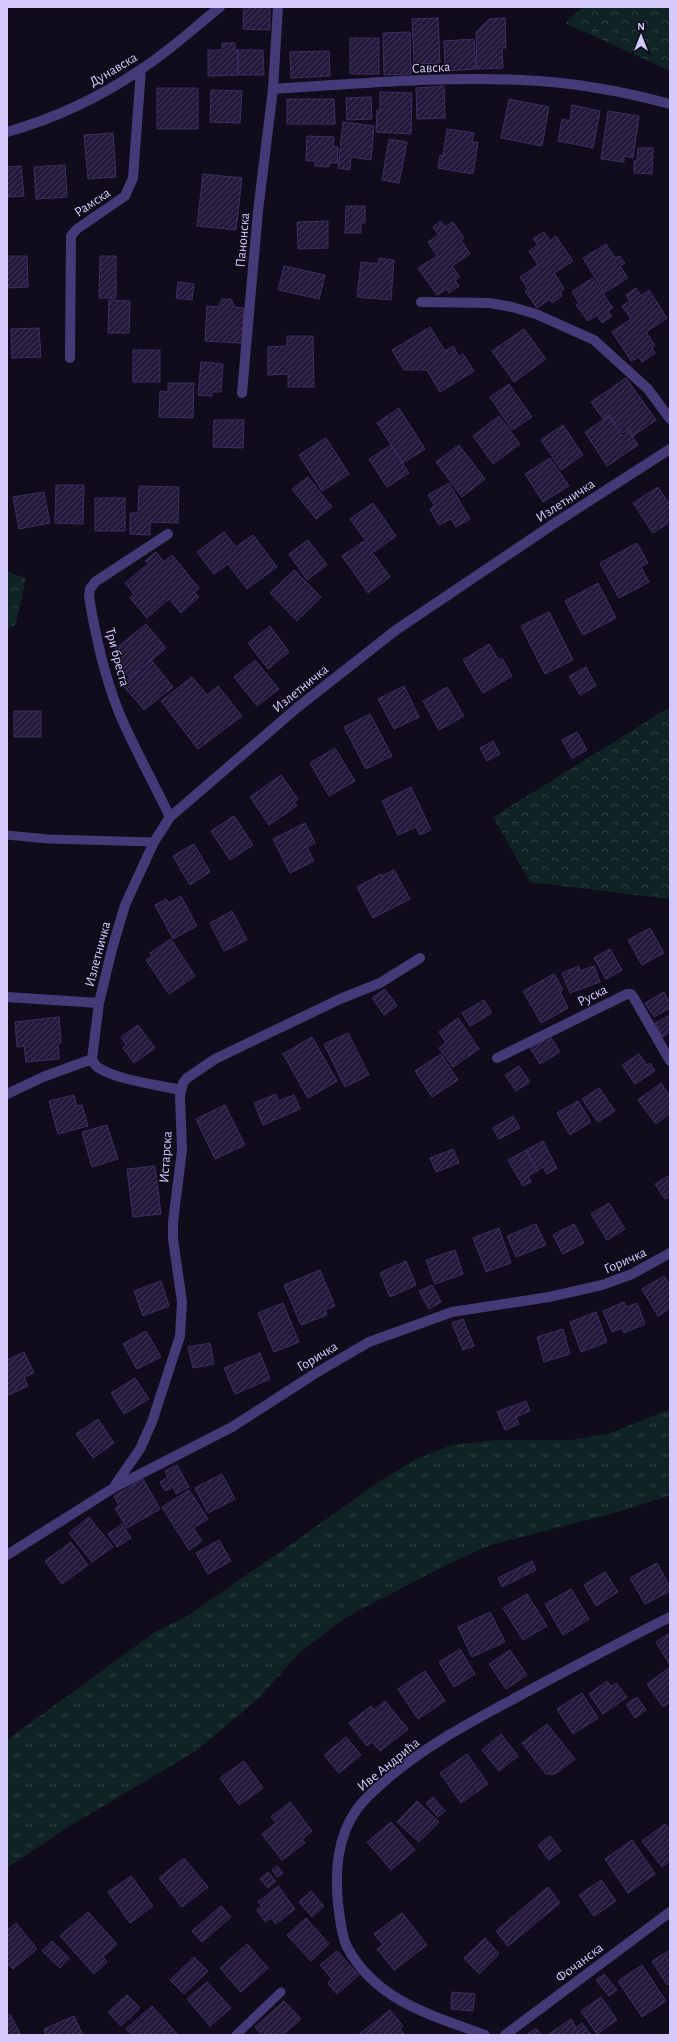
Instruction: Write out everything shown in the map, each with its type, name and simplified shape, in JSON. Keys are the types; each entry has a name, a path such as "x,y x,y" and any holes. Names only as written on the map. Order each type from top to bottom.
{"street":[{"name":"Дунавска","path":"7,132 66,110 106,92 141,70 220,7"},
{"path":"273,89 278,7"},
{"name":"Рамска","path":"70,358 71,236 77,229 125,196 130,188 133,178 141,70"},
{"name":"Савска","path":"273,89 467,79 522,80 606,90 670,104"},
{"name":"Панонска","path":"242,393 258,211 273,89"},
{"path":"421,302 490,302 536,314 594,340 648,389 670,419"},
{"name":"Излетничка","path":"92,1059 99,1003 112,949 125,905 154,842 170,817 292,712 396,630 555,523 670,449"},
{"name":"Три бреста","path":"168,534 95,582 90,589 90,597 101,654 123,723 170,817"},
{"path":"7,1094 43,1077 92,1059 95,1065 100,1069 111,1074 181,1090 187,1078 215,1059 340,999 380,983 420,958"},
{"name":"Руска","path":"498,1058 627,994 631,994 670,1061"},
{"path":"7,997 99,1003"},
{"name":"Истарска","path":"115,1486 140,1449 152,1422 180,1336 182,1302 173,1239 173,1222 182,1150 181,1090"},
{"name":"Горичка","path":"7,1555 115,1486 232,1427 316,1373 369,1342 452,1312 549,1297 602,1285 632,1274 670,1253"},
{"name":"Иве Андрића","path":"485,2035 410,2007 393,1997 378,1985 362,1967 347,1946 340,1923 336,1886 339,1850 343,1834 357,1809 368,1795 394,1773 425,1751 463,1726 670,1617"},
{"name":"Фочанска","path":"506,2035 670,1912"}],"lane":[{"path":"7,835 48,839 154,842"},
{"path":"236,2035 281,1992"}],"green space":[{"path":"583,7 670,7 670,71 565,23"},
{"path":"7,571 26,579 16,624 7,629"},
{"path":"670,707 670,899 530,882 493,817"},
{"path":"670,1409 670,1495 625,1510 491,1545 448,1564 348,1616 299,1653 258,1699 196,1751 68,1827 7,1868 7,1740 155,1632 187,1616 377,1483 413,1461 451,1445 497,1440 570,1440 608,1434"}],"building":[{"path":"244,7 270,7 270,30 243,29"},
{"path":"438,18 440,63 414,64 412,19"},
{"path":"505,18 506,48 502,48 503,68 477,69 476,32 489,19"},
{"path":"410,32 411,74 384,75 383,33"},
{"path":"350,38 379,38 379,74 350,74"},
{"path":"474,39 476,69 445,71 444,41"},
{"path":"222,43 235,43 235,50 238,50 238,75 208,76 208,50 222,50"},
{"path":"238,50 263,50 264,75 238,75"},
{"path":"329,51 330,76 291,78 290,52"},
{"path":"444,86 445,118 417,119 416,88"},
{"path":"157,88 198,88 198,129 157,129"},
{"path":"211,90 242,91 240,123 210,122"},
{"path":"380,92 412,93 411,134 376,132 377,110 380,110"},
{"path":"371,97 372,119 347,120 346,98"},
{"path":"287,99 334,99 335,124 287,124"},
{"path":"509,99 549,107 542,146 501,138"},
{"path":"572,105 600,111 593,148 558,141 562,119 570,121"},
{"path":"608,111 639,116 633,158 624,156 624,162 601,159"},
{"path":"343,122 374,126 371,160 351,157 350,170 338,168"},
{"path":"447,129 474,133 472,142 478,142 473,174 438,168 440,155 443,156"},
{"path":"113,133 116,177 88,179 84,135"},
{"path":"307,136 334,137 333,146 338,147 337,163 330,163 329,167 315,166 315,161 306,161"},
{"path":"389,139 407,142 399,183 382,180"},
{"path":"638,148 653,148 652,174 634,173 634,161 637,161"},
{"path":"65,165 67,197 36,199 34,167"},
{"path":"21,166 24,196 7,197 7,167"},
{"path":"203,174 242,178 236,230 197,226"},
{"path":"346,206 365,206 365,223 361,223 361,233 345,233"},
{"path":"328,221 328,248 298,249 297,222"},
{"path":"441,221 445,227 453,222 464,238 461,240 470,254 452,266 460,277 455,280 459,286 449,293 447,289 437,295 418,268 437,256 428,242 439,235 433,227"},
{"path":"544,232 550,241 556,236 573,261 554,273 564,289 560,292 562,296 552,303 550,299 537,308 525,291 528,289 520,277 538,265 529,251 538,245 533,239"},
{"path":"606,244 615,258 620,256 625,263 620,266 628,278 604,293 583,258"},
{"path":"7,256 27,256 28,287 7,288"},
{"path":"100,256 116,256 116,298 99,298"},
{"path":"379,258 394,260 391,300 357,297 361,262 378,264"},
{"path":"284,266 325,275 319,299 278,290"},
{"path":"592,278 613,308 608,311 612,316 602,323 597,315 588,321 576,305 579,303 572,292"},
{"path":"178,282 194,284 192,300 176,298"},
{"path":"636,288 641,296 649,290 667,318 646,332 655,346 652,348 655,353 642,362 639,357 631,361 612,332 631,319 622,306 630,301 626,295"},
{"path":"222,299 231,299 235,307 244,308 242,343 205,341 207,306 218,307"},
{"path":"109,300 130,301 129,333 108,333"},
{"path":"430,327 445,351 453,346 459,357 463,354 474,371 440,392 427,370 404,370 392,350"},
{"path":"39,328 41,357 12,358 11,329"},
{"path":"524,329 546,359 514,382 492,351"},
{"path":"287,336 313,336 314,387 288,387 288,374 268,375 268,347 287,346"},
{"path":"133,350 160,350 160,382 133,382"},
{"path":"201,362 223,364 221,392 212,392 212,396 198,395"},
{"path":"626,378 656,420 633,436 629,429 622,433 609,415 603,419 591,402"},
{"path":"168,383 194,383 193,418 159,417 160,391 168,392"},
{"path":"509,384 532,417 512,430 490,397"},
{"path":"399,408 425,449 403,463 377,423"},
{"path":"499,416 520,444 493,464 473,436"},
{"path":"609,416 622,436 629,431 638,445 607,466 585,432"},
{"path":"214,420 244,420 243,448 213,447"},
{"path":"563,425 583,455 561,470 541,440"},
{"path":"326,438 349,474 322,491 299,455"},
{"path":"391,445 409,473 387,487 369,459"},
{"path":"459,445 485,479 462,497 436,462"},
{"path":"550,458 569,486 543,502 525,474"},
{"path":"308,477 332,507 316,519 292,489"},
{"path":"449,483 470,519 456,527 451,519 439,525 430,509 435,506 428,495"},
{"path":"56,485 84,485 83,524 55,523"},
{"path":"139,486 179,487 178,523 150,522 150,535 130,534 130,513 138,513"},
{"path":"658,487 670,505 670,522 653,533 633,503"},
{"path":"44,492 50,523 19,529 13,497"},
{"path":"95,498 125,498 125,531 95,531"},
{"path":"373,503 396,536 374,552 350,519"},
{"path":"224,532 236,547 253,535 277,567 247,589 228,564 214,574 197,552"},
{"path":"308,540 327,565 307,580 289,554"},
{"path":"364,541 390,577 368,593 342,556"},
{"path":"637,543 648,563 641,567 649,582 619,598 600,563"},
{"path":"156,552 164,562 172,555 199,588 194,592 199,597 181,613 169,599 147,618 130,598 134,594 125,583 149,563 145,561"},
{"path":"294,570 321,597 297,621 270,593"},
{"path":"598,583 616,618 583,635 565,601"},
{"path":"549,612 573,660 545,674 521,626"},
{"path":"146,624 166,648 130,678 110,653"},
{"path":"270,626 289,652 268,669 248,643"},
{"path":"489,644 499,660 502,658 512,676 483,693 463,660"},
{"path":"151,660 173,687 144,710 122,684"},
{"path":"255,660 279,689 257,706 234,677"},
{"path":"586,667 596,686 580,695 569,676"},
{"path":"192,677 207,695 218,686 242,716 198,749 161,701"},
{"path":"404,686 419,717 394,729 378,699"},
{"path":"447,687 464,716 439,730 423,701"},
{"path":"14,711 41,711 41,737 14,737"},
{"path":"370,714 392,756 366,769 344,727"},
{"path":"577,732 587,750 572,758 562,740"},
{"path":"493,741 500,754 487,761 480,748"},
{"path":"335,748 355,781 329,796 310,763"},
{"path":"281,775 298,799 294,802 297,806 269,825 250,797"},
{"path":"411,787 431,830 420,835 416,827 398,835 382,801"},
{"path":"234,816 253,845 230,860 211,831"},
{"path":"305,823 315,843 307,847 314,861 290,873 273,839"},
{"path":"194,844 210,872 190,885 173,856"},
{"path":"394,870 410,899 373,918 357,887 381,874 382,876"},
{"path":"181,896 197,926 173,939 155,905 166,899 169,903"},
{"path":"232,911 247,940 224,951 210,923"},
{"path":"650,928 664,953 642,965 628,940"},
{"path":"171,939 195,976 169,994 146,960 152,956 150,953"},
{"path":"610,949 622,970 606,979 594,958"},
{"path":"579,966 580,971 594,966 600,982 570,993 562,973"},
{"path":"554,974 563,990 560,991 568,1008 541,1023 523,991"},
{"path":"385,989 397,1006 384,1015 372,998"},
{"path":"664,992 670,1003 670,1008 654,1017 645,1003"},
{"path":"484,1000 492,1013 470,1026 462,1013"},
{"path":"670,1015 670,1032 662,1037 655,1023"},
{"path":"59,1017 61,1043 58,1044 59,1059 26,1062 24,1046 17,1047 15,1022"},
{"path":"458,1018 479,1049 453,1067 439,1048 446,1043 439,1032"},
{"path":"138,1025 155,1048 134,1063 123,1048 126,1045 121,1037"},
{"path":"348,1033 369,1075 345,1087 324,1044"},
{"path":"550,1036 560,1052 540,1064 530,1048"},
{"path":"312,1037 337,1081 308,1098 283,1054"},
{"path":"441,1054 458,1080 432,1097 415,1071"},
{"path":"639,1054 647,1065 650,1063 655,1071 635,1084 622,1065"},
{"path":"519,1066 530,1082 516,1091 505,1075"},
{"path":"661,1083 670,1096 670,1100 667,1102 670,1106 670,1113 656,1124 638,1100"},
{"path":"599,1088 615,1111 598,1122 582,1099"},
{"path":"276,1094 278,1101 294,1095 300,1109 263,1125 254,1103"},
{"path":"74,1095 77,1106 82,1105 88,1126 58,1134 49,1101"},
{"path":"578,1101 591,1122 570,1135 557,1113"},
{"path":"225,1105 245,1145 215,1159 196,1119"},
{"path":"513,1116 520,1128 499,1139 493,1128"},
{"path":"107,1125 118,1159 92,1167 82,1132"},
{"path":"543,1141 557,1168 547,1174 543,1167 537,1171 526,1150"},
{"path":"453,1149 459,1163 436,1172 430,1158"},
{"path":"526,1150 537,1171 528,1176 531,1182 523,1186 508,1160"},
{"path":"155,1166 161,1214 133,1217 127,1169"},
{"path":"670,1175 670,1196 665,1199 655,1184"},
{"path":"609,1203 625,1229 607,1240 591,1214"},
{"path":"536,1224 546,1245 516,1257 507,1236"},
{"path":"574,1224 584,1243 563,1254 553,1235"},
{"path":"499,1228 511,1263 486,1272 473,1238"},
{"path":"455,1250 463,1274 435,1284 426,1260"},
{"path":"406,1261 416,1285 390,1297 380,1273"},
{"path":"320,1270 335,1306 325,1310 327,1315 301,1325 284,1285"},
{"path":"664,1276 670,1286 670,1308 658,1316 642,1289"},
{"path":"161,1281 169,1306 143,1316 134,1291"},
{"path":"432,1285 441,1302 429,1309 419,1291"},
{"path":"624,1302 627,1307 637,1303 645,1324 624,1333 622,1328 612,1332 603,1311"},
{"path":"283,1303 299,1342 274,1352 258,1313"},
{"path":"596,1312 607,1342 581,1352 570,1322"},
{"path":"463,1319 474,1346 463,1350 452,1323"},
{"path":"563,1329 570,1354 544,1362 537,1337"},
{"path":"146,1331 161,1357 137,1369 123,1344"},
{"path":"210,1343 214,1364 193,1368 188,1347"},
{"path":"24,1352 34,1373 24,1377 28,1386 9,1395 7,1390 7,1360"},
{"path":"260,1353 270,1379 235,1394 224,1368"},
{"path":"135,1378 149,1399 124,1414 111,1393"},
{"path":"526,1401 530,1411 516,1417 519,1424 505,1430 497,1412"},
{"path":"98,1419 114,1443 93,1458 76,1434"},
{"path":"177,1465 189,1487 176,1494 173,1487 165,1491 160,1482 168,1477 165,1471"},
{"path":"222,1474 235,1499 208,1513 195,1488"},
{"path":"143,1479 160,1509 127,1528 115,1508 119,1506 114,1496"},
{"path":"189,1490 208,1519 193,1528 202,1541 189,1550 162,1507"},
{"path":"89,1517 113,1547 92,1562 69,1533"},
{"path":"122,1524 131,1538 117,1547 108,1534"},
{"path":"219,1540 231,1561 208,1574 196,1553"},
{"path":"71,1542 88,1565 62,1584 45,1561"},
{"path":"532,1561 536,1570 502,1587 498,1578"},
{"path":"657,1563 670,1587 670,1591 645,1604 630,1578"},
{"path":"605,1572 618,1592 596,1606 584,1585"},
{"path":"571,1589 589,1619 563,1635 545,1604"},
{"path":"527,1594 547,1626 523,1640 503,1608"},
{"path":"490,1612 505,1642 472,1657 458,1627"},
{"path":"670,1633 670,1665 656,1642"},
{"path":"460,1649 475,1674 454,1687 439,1662"},
{"path":"510,1650 527,1675 506,1689 489,1664"},
{"path":"669,1668 670,1702 663,1707 647,1684"},
{"path":"425,1671 445,1701 418,1719 398,1689"},
{"path":"607,1681 611,1686 616,1683 627,1697 603,1714 589,1694"},
{"path":"582,1693 598,1718 573,1734 557,1709"},
{"path":"637,1697 646,1710 635,1718 626,1704"},
{"path":"385,1701 408,1729 380,1751 372,1742 367,1746 349,1723 371,1706 374,1710"},
{"path":"547,1724 575,1759 555,1774 546,1774 522,1743"},
{"path":"501,1734 518,1756 499,1771 482,1750"},
{"path":"346,1737 361,1755 339,1773 324,1755"},
{"path":"467,1754 488,1784 461,1803 440,1773"},
{"path":"244,1761 263,1788 239,1805 220,1778"},
{"path":"433,1797 445,1811 438,1817 426,1803"},
{"path":"417,1801 439,1822 419,1842 397,1822"},
{"path":"290,1802 312,1831 302,1839 305,1843 282,1860 262,1834 276,1823 271,1817"},
{"path":"391,1822 415,1850 391,1870 367,1842"},
{"path":"665,1824 670,1831 670,1861 662,1867 642,1841"},
{"path":"550,1836 561,1851 549,1860 538,1845"},
{"path":"632,1840 655,1874 628,1893 605,1859"},
{"path":"184,1858 208,1887 182,1907 159,1878"},
{"path":"277,1866 283,1873 277,1877 272,1870"},
{"path":"268,1872 276,1881 268,1888 260,1879"},
{"path":"131,1876 153,1906 130,1923 108,1892"},
{"path":"601,1880 616,1901 594,1916 579,1895"},
{"path":"278,1886 295,1909 276,1924 271,1918 265,1922 257,1910 262,1906 258,1902"},
{"path":"548,1887 560,1903 508,1946 496,1931"},
{"path":"311,1891 324,1906 312,1917 299,1902"},
{"path":"221,1906 231,1917 202,1942 192,1931"},
{"path":"88,1912 117,1944 103,1957 107,1962 94,1974 60,1936"},
{"path":"402,1913 427,1945 394,1970 377,1949 383,1945 374,1934"},
{"path":"306,1918 329,1944 311,1961 287,1935"},
{"path":"16,1923 37,1949 13,1969 7,1963 7,1931"},
{"path":"485,1938 499,1954 479,1974 464,1958"},
{"path":"52,1941 69,1958 60,1968 42,1951"},
{"path":"247,1944 268,1968 241,1992 220,1968"},
{"path":"670,1950 670,1983 667,1985 652,1961"},
{"path":"337,1951 359,1975 337,1994 328,1983 332,1979 320,1965"},
{"path":"194,1957 208,1971 184,1994 170,1980"},
{"path":"642,1965 666,2001 642,2017 618,1981"},
{"path":"604,1974 617,1990 609,1996 596,1980"},
{"path":"207,1982 231,2008 210,2026 187,1999"},
{"path":"452,1992 475,1994 473,2011 451,2009"},
{"path":"127,1995 140,2008 121,2026 108,2012"},
{"path":"601,1997 617,2020 597,2034 581,2011"},
{"path":"284,2001 301,2019 283,2035 262,2035 255,2027"},
{"path":"152,2006 178,2035 132,2035 126,2029"},
{"path":"390,2010 403,2026 400,2029 405,2035 358,2035"},
{"path":"10,2014 21,2035 7,2035 7,2016"},
{"path":"74,2016 83,2035 46,2035 44,2029"},
{"path":"571,2019 576,2028 582,2023 591,2035 548,2035"},
{"path":"536,2028 541,2035 528,2034"}]}
